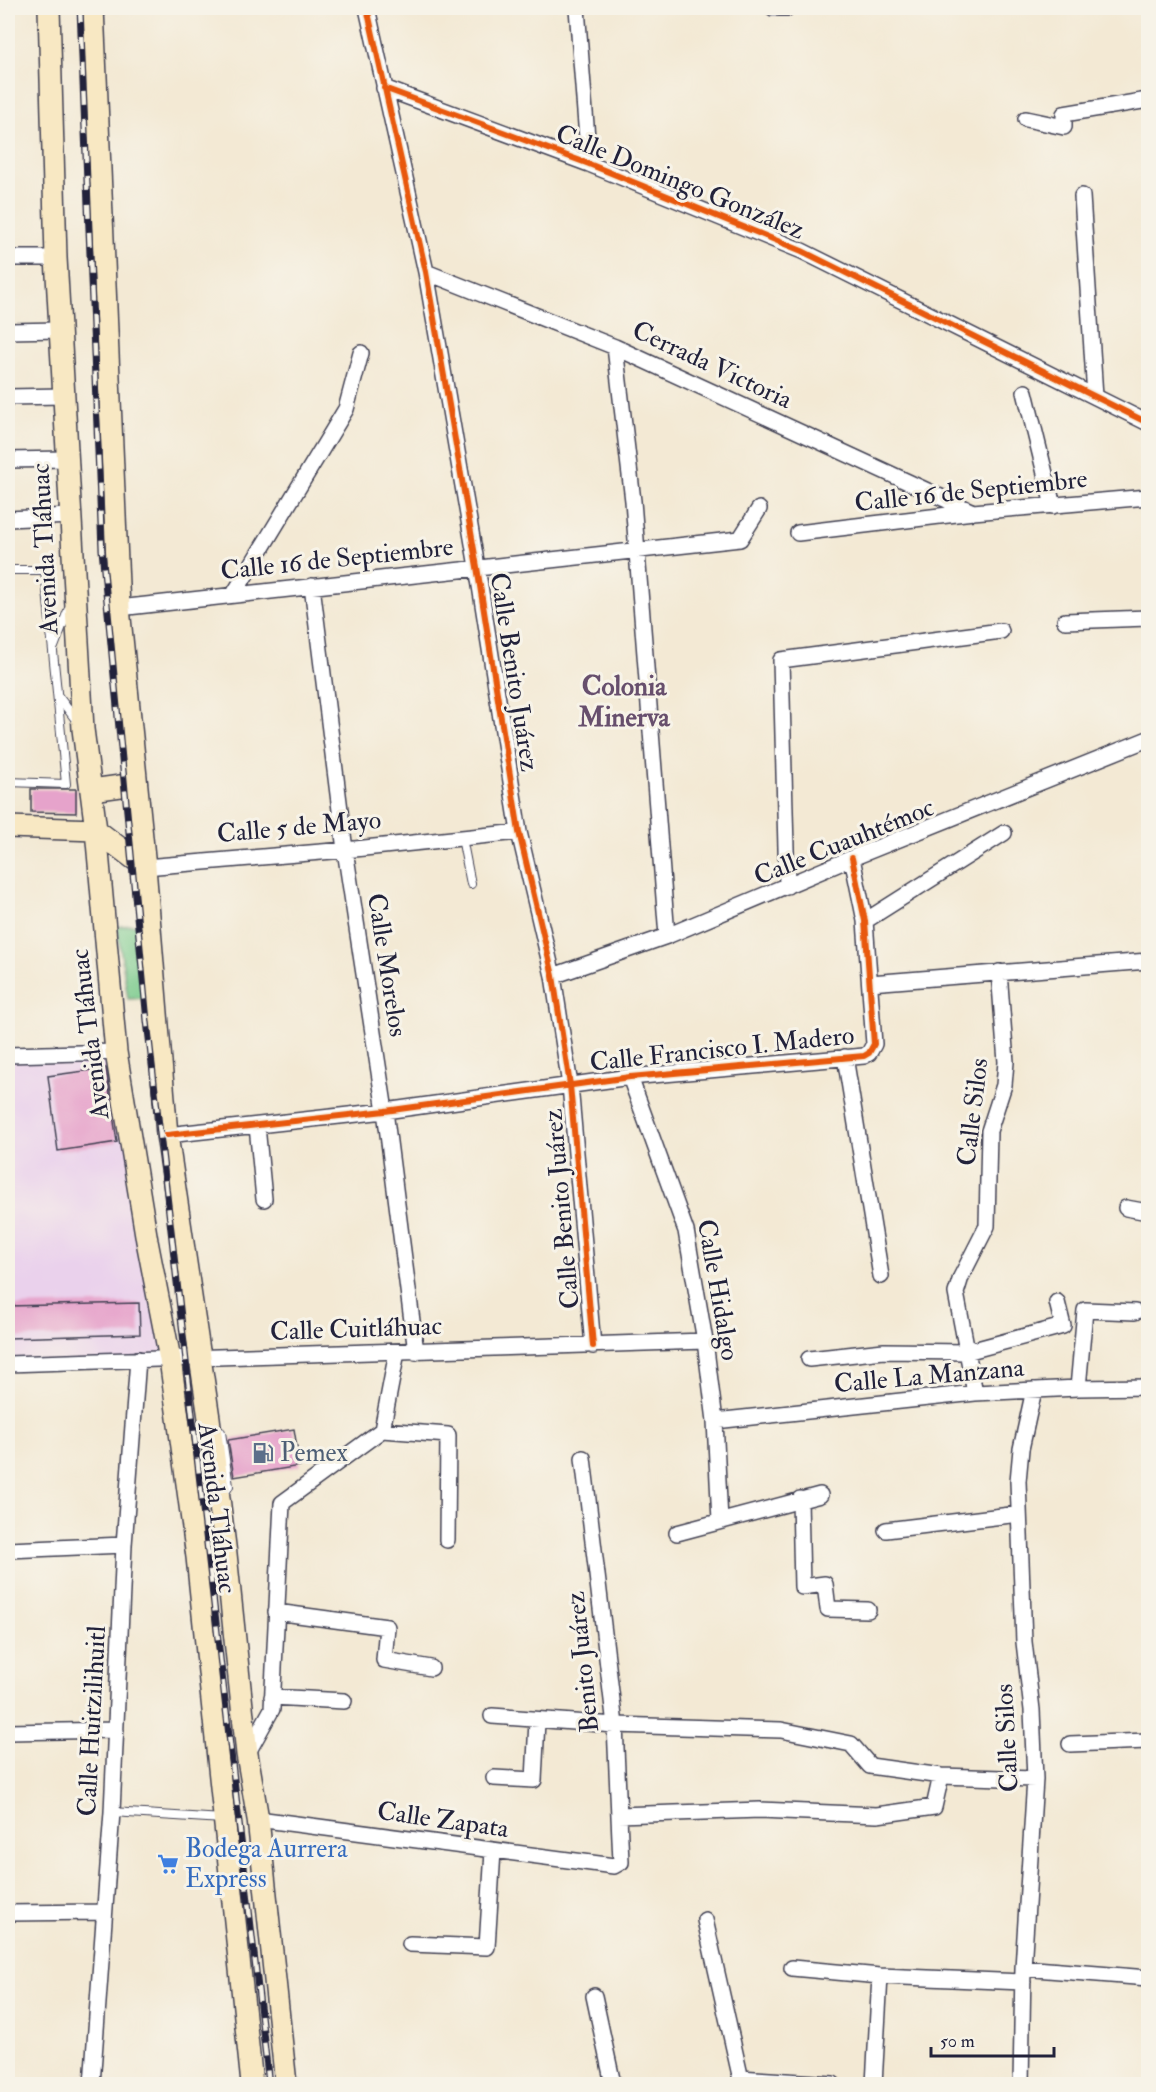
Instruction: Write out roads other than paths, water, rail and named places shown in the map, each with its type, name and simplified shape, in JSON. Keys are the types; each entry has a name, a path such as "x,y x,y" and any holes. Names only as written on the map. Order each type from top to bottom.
{"main road":[{"name":"Avenida Tláhuac","path":"49,8 56,258 83,729 92,790 116,1052 147,1241 170,1359 197,1557 252,2085"},
{"name":"Avenida Tláhuac","path":"93,8 119,608 145,867 167,1135 220,1502 247,1754 258,1819 286,2085"},
{"path":"92,790 135,784"},
{"path":"8,827 96,830 145,867"},
{"path":"197,1557 226,1554"}],"street":[{"name":"Calle Benito Juárez","path":"367,8 426,272 477,567 519,832 553,976 570,1084 593,1346"},
{"path":"577,8 590,164"},
{"path":"773,8 788,8"},
{"name":"Calle Domingo González","path":"384,88 590,164 802,251 1149,423"},
{"path":"1026,119 1064,127 1064,114 1149,100"},
{"path":"1082,196 1095,396"},
{"path":"8,258 56,258"},
{"name":"Cerrada Victoria","path":"426,272 615,347 973,512"},
{"path":"8,331 60,330"},
{"path":"615,347 637,550 667,936"},
{"path":"234,594 346,409 361,353"},
{"path":"1025,392 1053,506"},
{"path":"8,397 63,396"},
{"path":"8,460 66,459"},
{"name":"Calle 16 de Septiembre","path":"798,533 973,512 1149,497"},
{"name":"Calle 16 de Septiembre","path":"119,608 740,539 759,510"},
{"path":"8,519 70,516"},
{"name":"Calle Morelos","path":"312,586 345,850 384,1111 416,1352"},
{"path":"1065,621 1149,618"},
{"path":"787,886 782,660 1001,631"},
{"name":"Calle Cuauhtémoc","path":"553,976 667,936 852,858 1149,739"},
{"name":"Calle 5 de Mayo","path":"145,867 519,832"},
{"path":"865,921 1004,833"},
{"name":"Calle Francisco I. Madero","path":"167,1135 384,1111 630,1077 864,1056 874,1044 865,921 852,858"},
{"path":"870,983 1149,960"},
{"name":"Calle Silos","path":"975,1394 956,1293 961,1277 987,1226 989,1131 1004,1085 1006,1062 999,972"},
{"path":"8,1055 116,1052"},
{"name":"Calle Francisco I. Madero","path":"845,1057 881,1276"},
{"name":"Calle Hidalgo","path":"630,1077 686,1231 705,1341 715,1421 720,1521"},
{"path":"257,1126 264,1199"},
{"path":"1125,1208 1149,1212"},
{"path":"809,1359 884,1351 966,1352 1063,1326 1057,1302"},
{"path":"1078,1388 1085,1310 1136,1312"},
{"name":"Calle Cuitláhuac","path":"8,1364 705,1341"},
{"path":"382,1430 397,1352"},
{"name":"Calle Huitzilihuitl","path":"92,2085 112,1812 124,1545 138,1359"},
{"name":"Calle La Manzana","path":"715,1421 975,1394 1078,1388 1149,1387"},
{"name":"Calle Silos","path":"1021,2085 1023,1975 1035,1779 1032,1710 1024,1642 1018,1481 1021,1449 1035,1390"},
{"path":"247,1754 272,1709 282,1503 382,1430 448,1435 447,1540"},
{"name":"Benito Juárez","path":"583,1458 615,1725 621,1862"},
{"path":"678,1533 820,1495"},
{"path":"800,1499 802,1587 825,1584 828,1609 868,1610"},
{"path":"886,1530 1019,1514"},
{"path":"8,1550 124,1545"},
{"path":"276,1612 387,1627 384,1660 431,1668"},
{"path":"273,1697 344,1701"},
{"path":"492,1716 615,1725 781,1730 851,1744 870,1766 941,1776 1035,1779"},
{"path":"494,1778 534,1780 537,1721"},
{"path":"8,1732 116,1730"},
{"path":"1070,1744 1149,1741"},
{"path":"619,1815 760,1810 877,1815 934,1807 941,1776"},
{"name":"Calle Zapata","path":"258,1819 614,1866 621,1862"},
{"path":"410,1944 486,1947 493,1851"},
{"path":"8,1912 103,1912"},
{"path":"705,1920 741,2081 833,2085"},
{"path":"792,1968 880,1976 1023,1975 1149,1978"},
{"path":"874,2085 880,1976"},
{"path":"594,1996 613,2085"}],"lane":[{"path":"8,570 45,570 66,784 8,782"},
{"path":"53,649 75,592"},
{"path":"57,695 83,729"},
{"path":"462,838 471,884"},
{"path":"112,1812 225,1819"}],"railway":[{"path":"80,8 102,550 147,1021 269,2084"}],"place":[{"name":"Pemex","path":"263,1453"},
{"name":"Bodega Aurrera Express","path":"168,1864"}],"district":[{"name":"Colonia Minerva","path":"624,702"}]}
